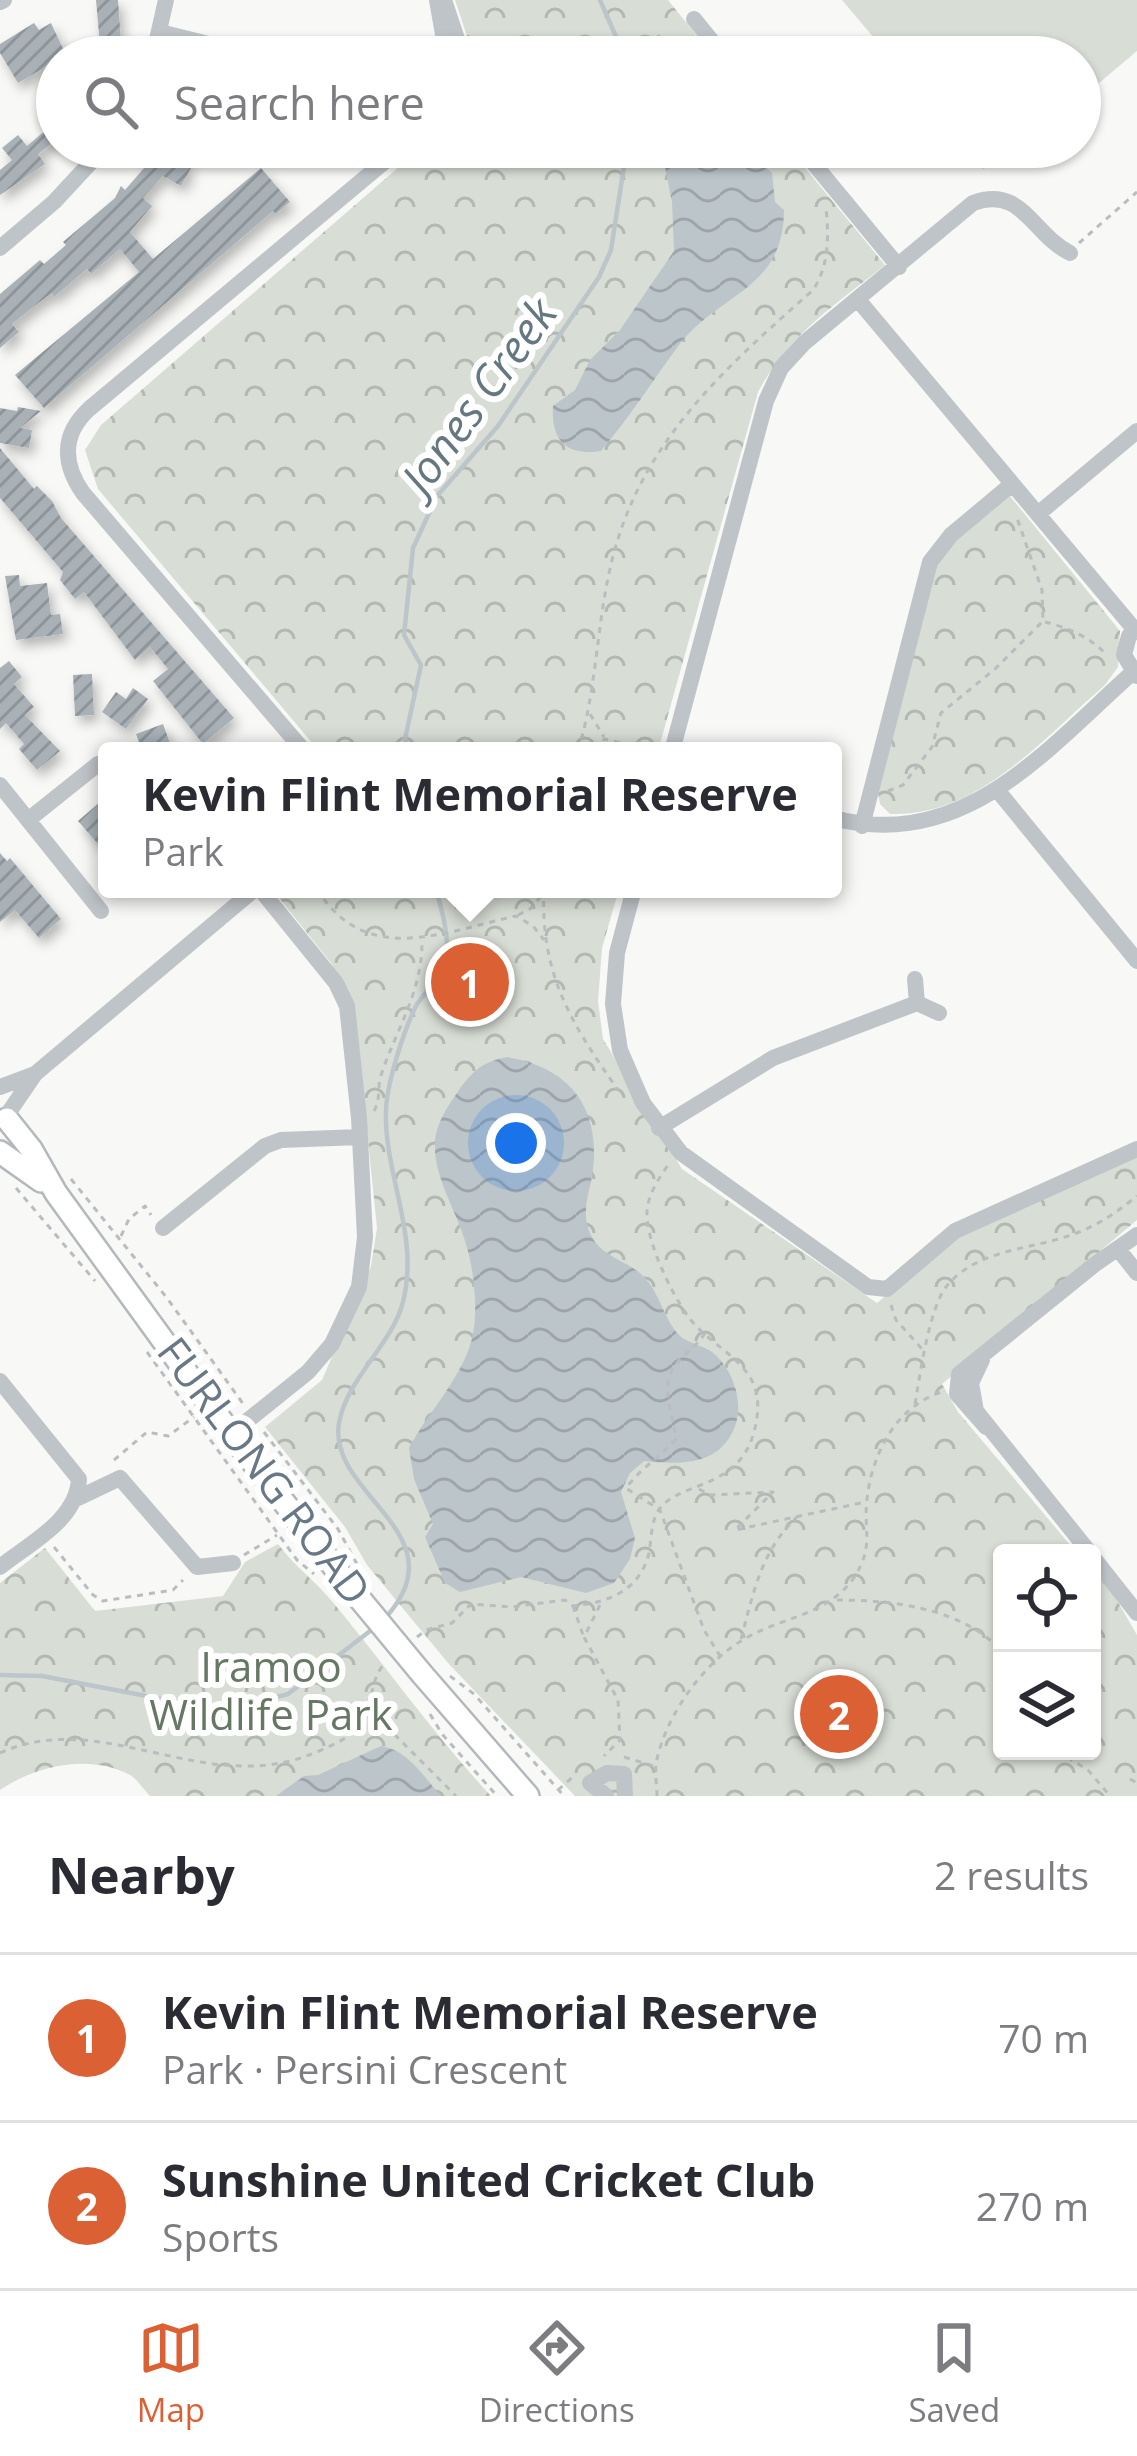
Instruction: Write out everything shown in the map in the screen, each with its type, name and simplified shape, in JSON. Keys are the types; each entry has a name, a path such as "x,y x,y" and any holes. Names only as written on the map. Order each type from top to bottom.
{"main road":[{"name":"FURLONG ROAD","path":"3,1118 31,1149 56,1193 231,1434 432,1671 528,1796"},
{"name":"FURLONG ROAD","path":"0,1152 56,1193"}],"street":[{"path":"159,36 166,0"},
{"path":"440,0 444,36"},
{"path":"440,0 455,36"},
{"path":"694,19 708,36"},
{"path":"160,32 176,36"},
{"path":"0,248 86,168"},
{"path":"296,742 83,493 70,470 67,445 89,409 377,168"},
{"path":"817,168 899,267"},
{"path":"674,742 766,401 781,368 973,202 991,196 1011,201 1053,244 1070,253"},
{"path":"842,820 862,826 915,824 958,812 998,791 1132,676 1124,655 1136,629 859,301"},
{"path":"1038,514 1137,431"},
{"path":"862,826 930,562 951,535 1012,484"},
{"path":"28,820 98,764"},
{"path":"0,785 101,911"},
{"path":"998,791 1137,961"},
{"path":"3,1118 35,1074 246,898"},
{"path":"231,1434 332,1344 359,1287 365,1237 347,1006 336,983 265,898"},
{"path":"632,898 617,953 613,1004 620,1050 643,1103 681,1153 868,1287 886,1288 956,1231 1137,1149"},
{"path":"915,980 917,1003"},
{"path":"659,1128 773,1058 917,1003 939,1013"},
{"path":"0,1088 35,1074"},
{"path":"163,1228 266,1146 360,1128"},
{"path":"1083,1544 962,1404 956,1387 959,1374 1137,1235"},
{"path":"1118,1249 1137,1273"},
{"path":"986,1354 975,1371 970,1394 986,1427"},
{"path":"0,1381 79,1479 78,1498 70,1511 0,1567"},
{"path":"78,1498 120,1478 197,1567 233,1563"},
{"path":"1101,1567 1137,1613"},
{"path":"606,1796 590,1783 607,1773 624,1774 625,1796"}],"path":[{"path":"1070,253 1137,191"},
{"path":"581,742 617,540 645,478 692,404 813,290 823,275 828,232 821,195"},
{"path":"869,798 903,785 932,747 941,713 1043,622 1042,590 1017,519 1012,484"},
{"path":"1043,622 1070,628 1132,676"},
{"path":"589,712 605,739"},
{"path":"598,742 617,742"},
{"path":"324,898 340,918 365,933 399,940 516,916 539,898"},
{"path":"544,898 550,972 578,1030 629,1104"},
{"path":"516,916 545,941"},
{"path":"360,1128 380,1102 379,1081 423,972 422,937"},
{"path":"584,1636 601,1604 638,1579 660,1510 670,1497 721,1478 742,1459 754,1431 756,1398 747,1368 696,1326 665,1275 650,1235 647,1211 654,1185 674,1157"},
{"path":"62,1168 349,1545 353,1577"},
{"path":"15,1186 96,1282"},
{"path":"914,1406 924,1352 946,1287 988,1256 1067,1237 1113,1216 1137,1196"},
{"path":"120,1239 129,1219 145,1206 163,1228"},
{"path":"886,1288 896,1320 924,1352"},
{"path":"705,1333 670,1372 667,1392 676,1439 626,1488 660,1510 704,1630 721,1658"},
{"path":"138,1340 297,1560 319,1578"},
{"path":"657,1796 656,1762 670,1722 701,1676 740,1641 828,1606 854,1577 870,1541 866,1502 875,1460 902,1414 956,1387"},
{"path":"120,1478 114,1458 147,1432 168,1436 194,1417"},
{"path":"698,1488 710,1495 773,1492 735,1530 866,1502"},
{"path":"740,1641 761,1564 778,1534 800,1514"},
{"path":"43,1533 103,1601 173,1590 197,1567"},
{"path":"233,1563 278,1534"},
{"path":"411,1642 426,1630 452,1623 472,1604 512,1607 565,1600 573,1606 618,1700 620,1740 593,1766"},
{"path":"833,1600 916,1606 993,1644"},
{"path":"573,1606 601,1604"},
{"path":"359,1728 369,1708 371,1684 381,1665 396,1654"},
{"path":"432,1671 473,1694 564,1796"},
{"path":"422,1701 442,1734 497,1796"},
{"path":"369,1708 456,1796"},
{"path":"0,1753 55,1741 74,1742 111,1744 228,1771 281,1768 359,1728 388,1728"},
{"path":"1072,1760 1088,1770 1111,1796"},
{"path":"559,1790 574,1775"},
{"path":"1130,1779 1137,1783"}],"green space":[{"path":"455,0 668,0 697,36 467,36"},
{"path":"842,0 1137,0 1137,51 1101,81 1101,36 872,36"},
{"path":"398,168 805,168 885,265 798,337 758,392 661,742 311,742 98,489 85,450 101,425"},
{"path":"1010,496 1120,631 1118,667 1105,685 1033,750 981,789 922,812 890,814 880,804 878,793 936,565 956,541"},
{"path":"279,898 616,898 602,948 598,1001 603,1039 682,1169 877,1303 955,1238 1137,1155 1137,1220 942,1384 958,1412 1069,1544 993,1544 993,1760 1101,1760 1101,1581 1137,1635 1137,1796 575,1796 448,1663 367,1565 345,1527 265,1427 322,1380 371,1266 377,1228 354,1005 331,963"},
{"name":"Iramoo Wildlife Park","path":"278,1544 329,1598 491,1796 150,1796 130,1775 80,1764 29,1774 0,1790 0,1583 45,1548 95,1611 223,1596 245,1562"}],"water":[{"path":"665,168 766,168 772,173 775,202 784,210 773,258 746,288 679,345 601,451 570,448 558,437 553,406 575,390 590,360 620,330 674,251"},
{"path":"507,1057 551,1072 579,1098 593,1135 586,1212 595,1242 646,1280 679,1335 720,1360 738,1401 732,1433 716,1452 694,1461 644,1461 630,1473 621,1492 635,1538 630,1559 614,1583 586,1593 521,1577 460,1592 445,1583 425,1537 433,1524 414,1479 409,1448 462,1364 474,1323 471,1263 438,1169 437,1130 449,1104 473,1073"},
{"path":"381,1746 407,1759 441,1796 276,1796 304,1776 318,1775"}],"building":[{"path":"96,0 118,0 121,36 99,36"},
{"path":"34,23 39,30 51,23 57,36 36,36 36,72 18,83 0,53 0,44"},
{"path":"18,135 27,146 36,138 39,168 0,195 0,170 12,160 2,148"},
{"path":"144,168 191,168 181,186 163,176 143,198 152,206 130,232 153,259 261,168 290,202 276,214 273,211 44,408 15,375 139,272 120,249 91,274 87,269 12,324 19,332 0,348 0,294 66,245 63,242 115,198 121,186 125,190"},
{"path":"18,407 41,411 20,428 32,430 29,448 0,443 0,408 17,411"},
{"path":"0,448 34,489 37,486 52,501 61,518 234,718 201,742 153,681 168,669 150,647 135,660 84,592 75,599 60,580 63,572 0,498"},
{"path":"19,575 20,586 47,583 51,615 60,614 63,634 16,640 5,576"},
{"path":"9,661 22,677 14,684 34,707 25,715 60,751 37,770 6,723 0,729 0,668"},
{"path":"92,674 94,715 75,716 73,675"},
{"path":"133,688 148,699 126,729 102,712 116,692 126,699"},
{"path":"163,724 170,742 139,742 136,734"},
{"path":"98,804 98,844 78,821"},
{"path":"0,853 7,861 10,858 61,919 39,938 15,910 0,922"}],"waterway":[{"name":"Jones Creek","path":"600,0 616,36"},
{"name":"Jones Creek","path":"406,742 421,665 404,635 413,548 437,496 498,426 599,277 611,250 624,168"},
{"name":"Jones Creek","path":"387,1616 405,1587 409,1561 401,1537 352,1472 341,1449 339,1423 351,1391 403,1302 407,1253 390,1159 387,1101 411,1016 446,961 438,898"},
{"name":"Jones Creek","path":"0,1675 42,1676 225,1711 288,1694 374,1628"}],"place":[{"name":"Kevin Flint Memorial Reserve","path":"470,982"},
{"name":"Sunshine United Cricket Club","path":"839,1714"}]}
